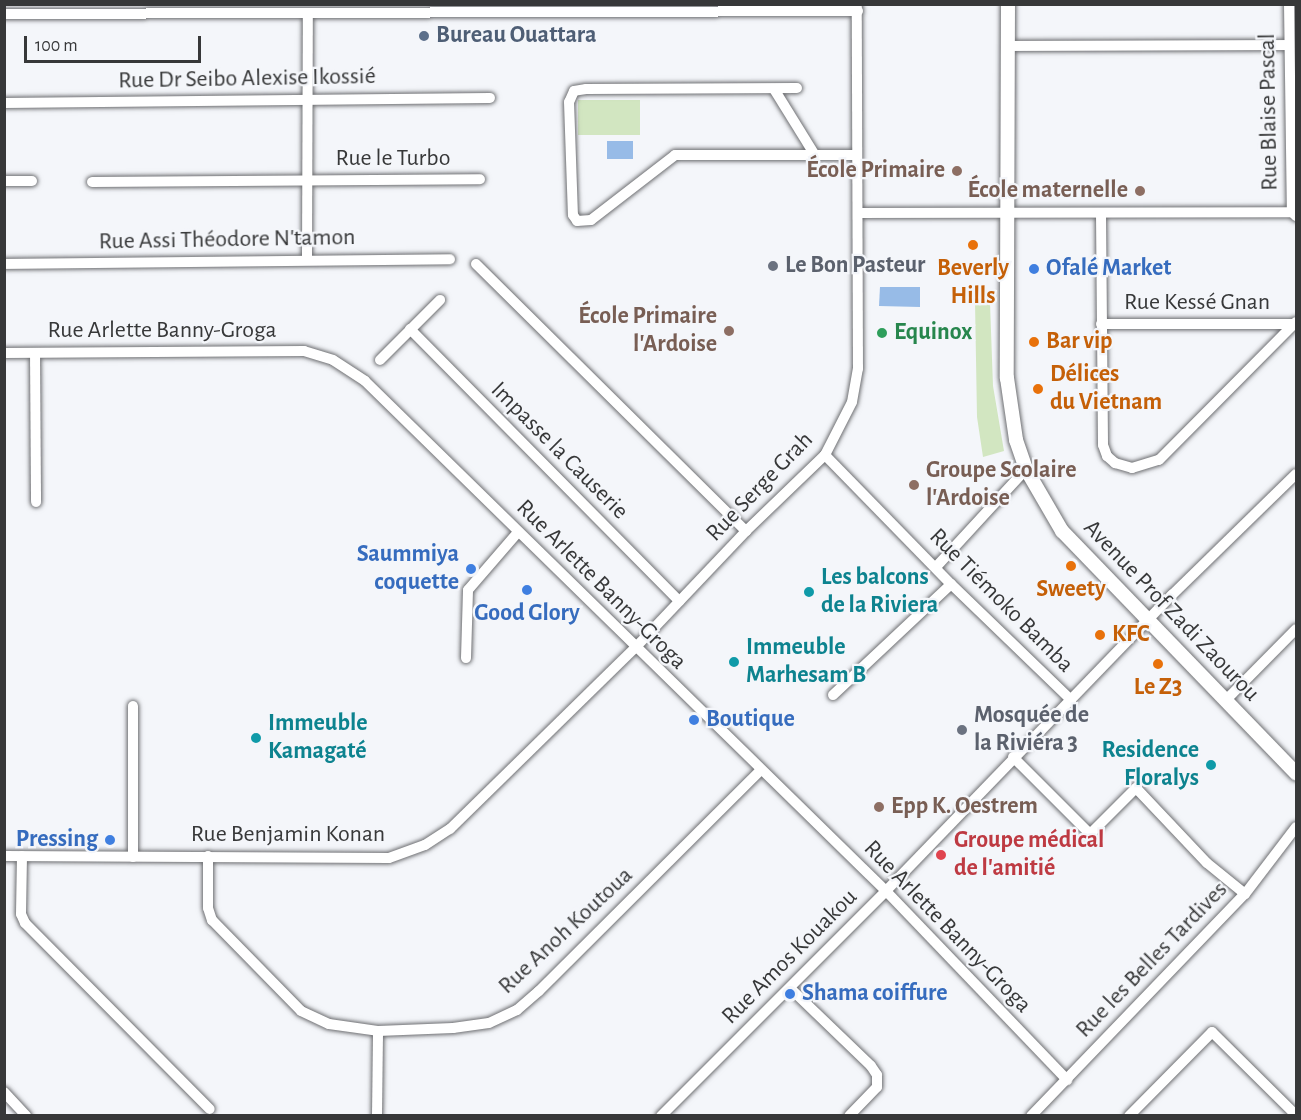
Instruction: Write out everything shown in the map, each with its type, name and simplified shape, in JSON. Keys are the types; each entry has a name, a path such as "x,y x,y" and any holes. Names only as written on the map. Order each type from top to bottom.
{"main road":[{"name":"Avenue Prof Zadi Zaourou","path":"1008,4 1007,378 1012,419 1026,469 1062,531 1227,699 1296,773"}],"street":[{"name":"Rue Blaise Pascal","path":"1289,4 1288,45 1294,214"},
{"path":"4,14 308,13 341,9 858,8"},
{"name":"Rue Serge Grah","path":"635,648 747,531 825,455 856,392 858,8"},
{"path":"307,260 308,13"},
{"path":"1008,46 1288,45"},
{"path":"797,88 586,89 574,91 569,102 573,214 577,221 591,220 675,155 857,155"},
{"path":"774,89 814,155"},
{"name":"Rue Dr Seibo Alexise Ikossié","path":"4,103 490,98"},
{"name":"Rue le Turbo","path":"92,182 480,179"},
{"path":"4,181 32,181"},
{"path":"858,213 1294,214"},
{"path":"1101,214 1103,445 1107,456 1115,463 1132,468 1159,460 1295,323"},
{"name":"Rue Assi Théodore N'tamon","path":"4,264 450,259"},
{"path":"476,264 747,531"},
{"path":"380,360 440,300"},
{"name":"Rue Kessé Gnan","path":"1101,324 1295,323"},
{"name":"Impasse la Causerie","path":"410,329 679,601"},
{"name":"Rue Arlette Banny-Groga","path":"4,353 303,351 333,360 365,381 760,771 886,891 1067,1080"},
{"path":"35,353 36,502"},
{"name":"Rue Tiémoko Bamba","path":"825,455 951,584 1071,700"},
{"path":"936,567 1026,469"},
{"name":"Rue Amos Kouakou","path":"661,1116 886,891 1013,757 1148,620 1296,474"},
{"path":"466,658 468,590 518,532"},
{"path":"833,695 951,584"},
{"path":"1227,699 1296,629"},
{"name":"Rue Benjamin Konan","path":"4,856 389,858 425,845 450,829 635,648"},
{"path":"133,857 134,706"},
{"path":"1013,757 1090,834 1136,788 1208,863 1245,894"},
{"name":"Rue Anoh Koutoua","path":"208,856 208,908 220,930 301,1011 329,1024 378,1031 453,1028 489,1023 517,1010 539,991 760,771"},
{"name":"Rue les Belles Tardives","path":"1031,1116 1245,894 1296,827"},
{"path":"22,856 21,914 25,923 210,1108"},
{"path":"790,988 871,1066 877,1075 877,1087 849,1116"},
{"path":"377,1116 378,1031"},
{"path":"1129,1116 1212,1032 1296,1115"},
{"path":"4,1092 26,1116"}],"green space":[{"path":"578,100 640,100 640,135 578,135"},
{"path":"975,302 990,303 993,386 1004,451 983,457 977,417"}],"water":[{"path":"607,141 633,141 633,159 607,159"},
{"path":"880,287 920,287 920,307 879,306"}],"place":[{"name":"Bureau Ouattara","path":"424,36"},
{"name":"École Primaire","path":"957,171"},
{"name":"École maternelle","path":"1140,191"},
{"name":"Beverly Hills","path":"973,245"},
{"name":"Le Bon Pasteur","path":"773,266"},
{"name":"Ofalé Market","path":"1034,269"},
{"name":"École Primaire l'Ardoise","path":"729,331"},
{"name":"Equinox","path":"882,333"},
{"name":"Bar vip","path":"1034,342"},
{"name":"Délices du Vietnam","path":"1038,389"},
{"name":"Groupe Scolaire l'Ardoise","path":"914,485"},
{"name":"Sweety","path":"1071,566"},
{"name":"Saummiya coquette","path":"471,569"},
{"name":"Good Glory","path":"527,590"},
{"name":"Les balcons de la Riviera","path":"809,592"},
{"name":"KFC","path":"1100,635"},
{"name":"Immeuble Marhesam B","path":"734,662"},
{"name":"Le Z3","path":"1158,664"},
{"name":"Boutique","path":"694,720"},
{"name":"Mosquée de la Riviéra 3","path":"962,730"},
{"name":"Immeuble Kamagaté","path":"256,738"},
{"name":"Residence Floralys","path":"1211,765"},
{"name":"Epp K. Oestrem","path":"879,807"},
{"name":"Pressing","path":"110,840"},
{"name":"Groupe médical de l'amitié","path":"941,855"},
{"name":"Shama coiffure","path":"790,994"}]}
